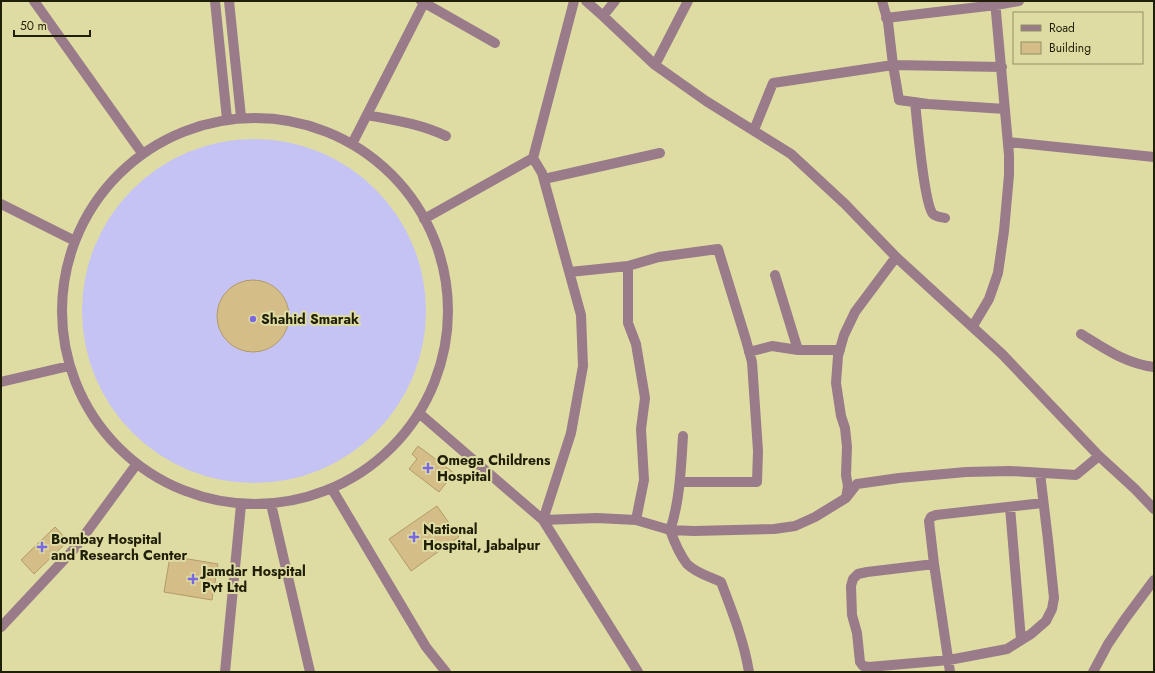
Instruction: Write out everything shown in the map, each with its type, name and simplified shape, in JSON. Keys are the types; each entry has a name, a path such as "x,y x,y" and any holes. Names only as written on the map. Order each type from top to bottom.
{"street":[{"path":"34,1 142,154"},
{"path":"215,1 228,118"},
{"path":"229,1 242,117"},
{"path":"352,144 424,1 495,44"},
{"path":"543,520 571,433 584,366 581,315 542,173 534,158 574,1"},
{"path":"586,1 655,66 706,101 791,154 844,204 896,257 1002,354 1099,456 1135,489 1154,509"},
{"path":"603,16 615,1"},
{"path":"655,66 688,1"},
{"path":"882,1 899,100 1005,109"},
{"path":"886,18 1019,1"},
{"path":"973,326 989,299 998,273 1004,231 1009,175 1008,142 996,3"},
{"path":"754,130 773,83 893,65 1002,67"},
{"path":"914,102 925,184 929,202 932,213 936,217 945,218"},
{"path":"367,115 412,123 446,136"},
{"path":"228,118 280,118 328,130 371,155 407,190 432,233 446,281 448,331 436,380 419,413 413,424 380,460 338,487 291,503 241,505 204,499 168,485 136,465 95,421 69,366 61,310 69,255 92,204 129,162 142,154 176,132 228,118"},
{"path":"1008,142 1154,157"},
{"path":"544,180 660,153"},
{"path":"424,219 534,158"},
{"path":"1,204 75,241"},
{"path":"570,272 628,266 659,257 718,249 749,352 752,370 757,444 757,482 680,482"},
{"path":"846,498 848,486 846,475 847,447 845,428 841,416 836,383 838,356 844,335 855,312 896,257"},
{"path":"628,266 628,323 636,344 645,398 641,429 644,480 636,520"},
{"path":"775,275 798,350"},
{"path":"1081,334 1121,358 1138,364 1154,367"},
{"path":"749,352 772,346 798,350 840,350"},
{"path":"1,382 69,366"},
{"path":"419,413 543,520 638,672"},
{"path":"683,436 680,482 670,530 677,547 687,564 697,572 721,582 732,611 746,656 749,672"},
{"path":"543,520 597,518 636,520 670,530 694,531 774,529 795,526 814,516 846,498 857,484 899,478 1010,470 1076,475 1099,456"},
{"path":"1,628 75,548 136,465"},
{"path":"934,564 867,572 858,574 853,579 851,586 852,615 858,633 860,662 863,666 869,667 949,660 1007,649 1031,634 1046,621 1052,609 1054,598 1040,473"},
{"path":"332,489 426,647 446,672"},
{"path":"950,672 934,564 929,521 931,517 936,515 1043,503"},
{"path":"271,504 310,672"},
{"path":"225,672 241,505"},
{"path":"1010,507 1021,640"},
{"path":"1093,672 1108,644 1154,580"}],"shaded area":[{"path":"254,139 287,143 320,152 349,168 363,178 387,202 397,216 413,245 422,278 426,311 422,344 413,377 397,406 387,420 363,444 349,454 320,470 287,479 254,483 221,479 188,470 159,454 145,444 121,420 111,406 95,377 86,344 82,311 86,278 95,245 111,216 121,202 145,178 159,168 188,152 221,143"}],"building":[{"name":"Shahid Smarak","path":"253,280 273,286 283,296 289,316 283,336 273,346 253,352 233,346 223,336 217,316 223,296 233,286"},
{"path":"418,446 454,473 439,492 409,469 417,459 412,454"},
{"path":"437,506 459,537 411,571 389,539"},
{"path":"55,527 68,541 34,574 21,560"},
{"path":"170,556 218,564 212,600 164,592"}],"place":[{"name":"Shahid Smarak","path":"253,319"},
{"name":"Omega Childrens Hospital","path":"428,468"},
{"name":"National Hospital, Jabalpur","path":"414,537"},
{"name":"Bombay Hospital and Research Center","path":"42,547"},
{"name":"Jamdar Hospital Pvt Ltd","path":"193,579"}]}
